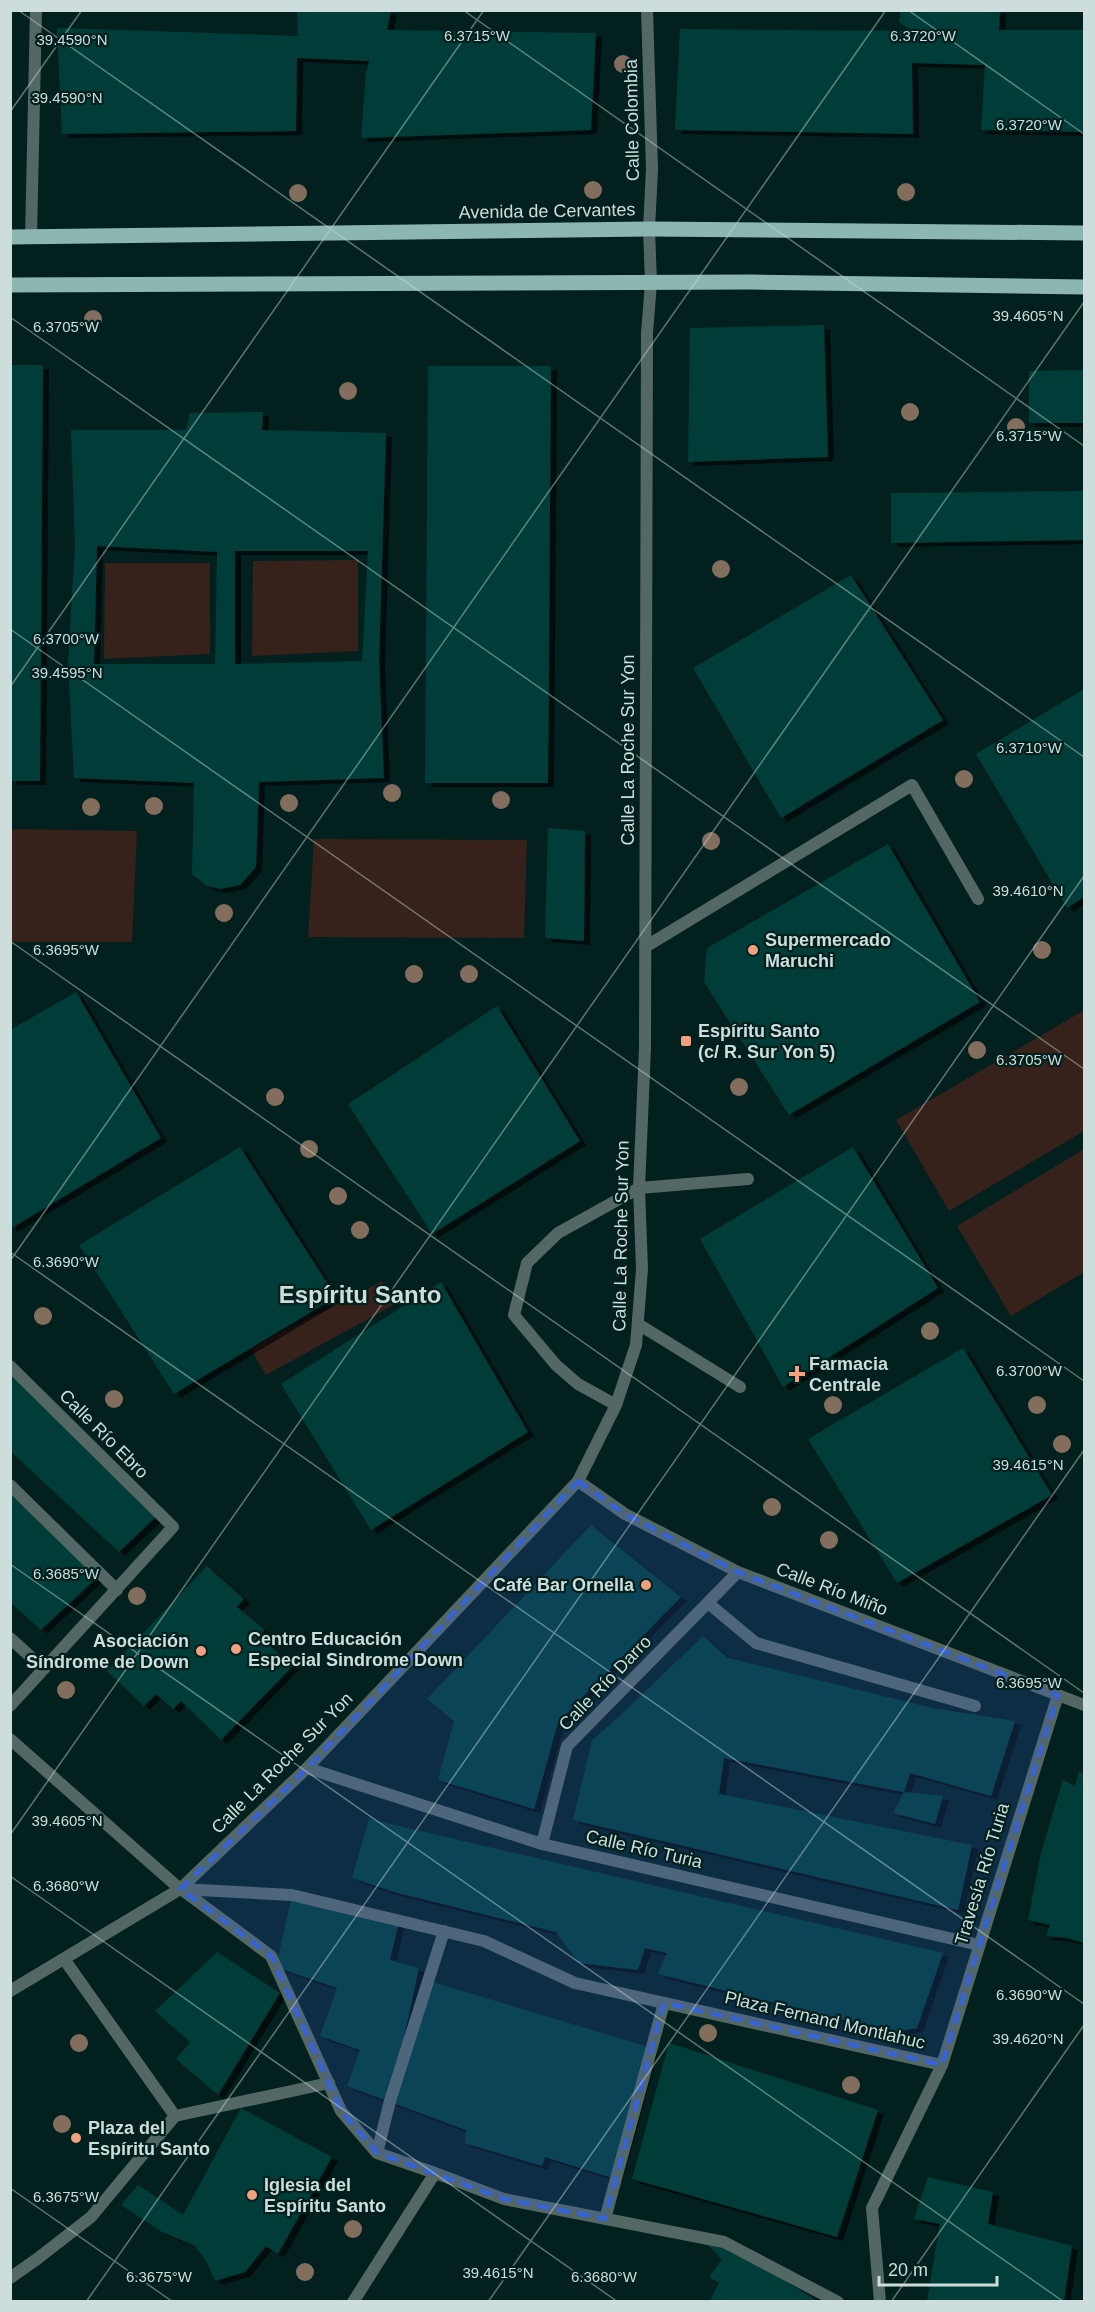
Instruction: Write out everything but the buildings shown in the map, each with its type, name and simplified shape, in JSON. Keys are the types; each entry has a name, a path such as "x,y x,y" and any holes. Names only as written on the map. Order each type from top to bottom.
{"main road":[{"name":"Avenida de Cervantes","path":"10,237 649,230 1084,233"},
{"path":"10,285 651,283 1084,287"}],"street":[{"path":"31,238 36,10"},
{"name":"Calle Colombia","path":"647,10 652,170 649,230 651,283"},
{"name":"Calle La Roche Sur Yon","path":"10,1991 180,1888 307,1768 578,1481 616,1405 636,1345 642,1269 639,1188 645,1048 647,333 651,283"},
{"path":"645,947 912,785 978,899"},
{"path":"616,1405 578,1384 556,1365 514,1315 527,1263 558,1233 639,1188 748,1179"},
{"path":"638,1324 740,1387"},
{"name":"Calle Río Ebro","path":"10,1366 173,1527 117,1590"},
{"name":"Calle Río Miño","path":"578,1481 625,1515 738,1572 1084,1706"},
{"path":"10,1485 117,1590 10,1706"},
{"name":"Calle Río Darro","path":"542,1844 567,1746 738,1572"},
{"path":"708,1603 756,1643 975,1706"},
{"path":"10,1638 44,1669"},
{"name":"Travesía Río Turia","path":"942,2065 1058,1695"},
{"path":"10,1739 180,1888 271,1956 341,2111 377,2153 504,2199 724,2242 838,2301"},
{"name":"Calle Río Turia","path":"307,1768 542,1844 978,1945"},
{"name":"Plaza Fernand Montlahuc","path":"180,1888 292,1895 484,1941 575,1983 942,2065 872,2208 880,2301"},
{"path":"377,2153 390,2101 444,1931"},
{"path":"64,1959 175,2116"},
{"path":"605,2219 664,2003"},
{"path":"10,2278 91,2217 175,2116 329,2083"},
{"path":"353,2301 435,2173"}],"highlighted area":[{"path":"578,1481 625,1514 738,1572 1058,1695 942,2065 664,2003 605,2219 504,2199 377,2153 341,2111 271,1956 180,1889 307,1768"}],"shaded area":[{"path":"358,560 358,651 252,656 253,561"},
{"path":"105,563 210,563 210,654 104,659"},
{"path":"11,829 137,831 132,942 11,942"},
{"path":"314,839 527,840 524,938 308,937"},
{"path":"1083,1011 1084,1131 949,1211 896,1120"},
{"path":"1084,1149 1084,1272 1011,1316 957,1226"},
{"path":"382,1281 399,1302 266,1375 250,1348"}],"place":[{"name":"Supermercado Maruchi","path":"753,950"},
{"name":"Espíritu Santo (c/ R. Sur Yon 5)","path":"686,1041"},
{"name":"Farmacia Centrale","path":"797,1374"},
{"name":"Café Bar Ornella","path":"646,1585"},
{"name":"Centro Educación Especial Sindrome Down","path":"236,1649"},
{"name":"Asociación Síndrome de Down","path":"201,1651"},
{"name":"Plaza del Espíritu Santo","path":"76,2138"},
{"name":"Iglesia del Espíritu Santo","path":"252,2195"}],"district":[{"name":"Espíritu Santo","path":"360,1294"}]}
